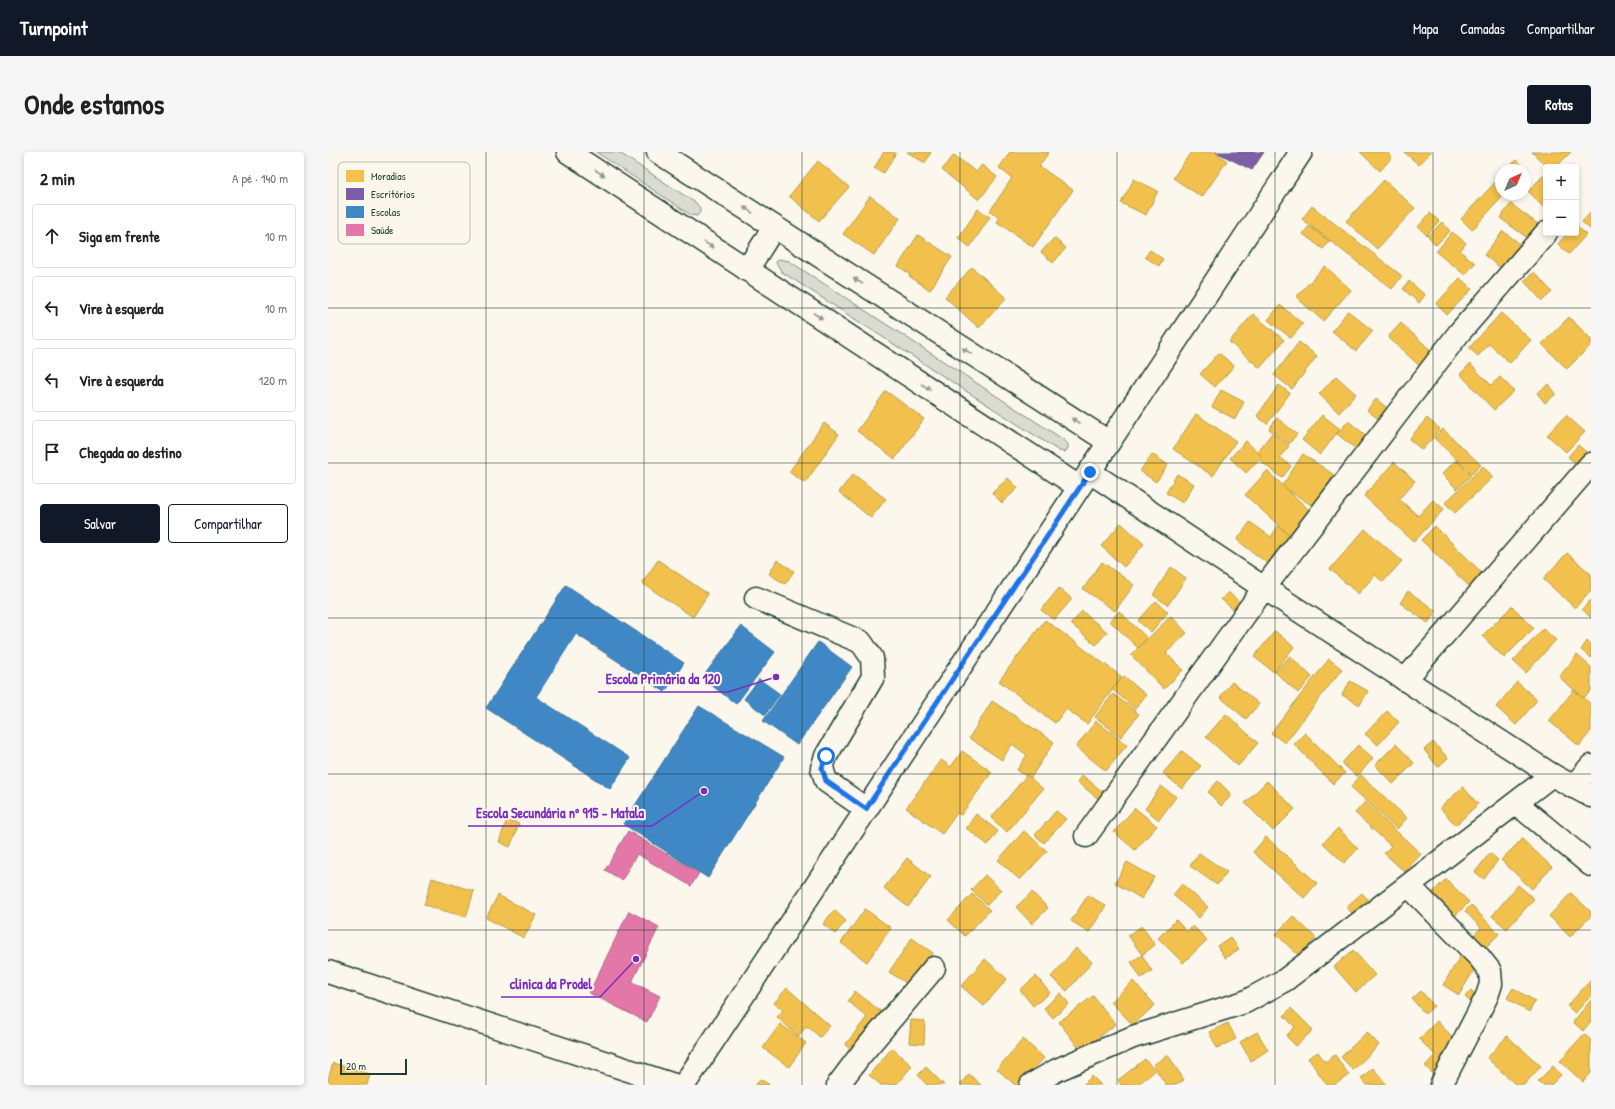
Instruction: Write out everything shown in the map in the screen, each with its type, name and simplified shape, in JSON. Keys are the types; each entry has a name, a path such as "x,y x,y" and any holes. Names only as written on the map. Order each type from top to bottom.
{"street":[{"path":"568,152 747,270 1264,588 1552,775 1582,792 1591,766"},
{"path":"658,152 1109,442"},
{"path":"684,1085 1301,152"},
{"path":"747,270 774,227"},
{"path":"1086,836 1264,588 1459,333 1543,236"},
{"path":"1405,680 1591,464"},
{"path":"756,598 861,642 872,658 873,677 826,756 822,768 826,781 866,809"},
{"path":"1031,1085 1057,1070 1133,1037 1245,1002 1285,980 1552,775"},
{"path":"1516,803 1591,865"},
{"path":"1409,886 1479,957 1490,971 1491,984 1487,996 1441,1085"},
{"path":"838,1085 859,1057 934,968"},
{"path":"328,972 674,1085"}],"shaded area":[{"path":"596,152 618,152 696,203 700,208 700,212 697,216 691,215"},
{"path":"778,259 789,261 1064,440 1068,444 1068,448 1065,452 1059,451 782,272 776,263"}],"building: Moradias":[{"path":"884,152 896,153 884,173 874,168"},
{"path":"907,152 931,152 925,163"},
{"path":"1010,152 1049,152 1039,166 1073,190 1033,247 997,222 1000,218 990,211 1012,178 999,168"},
{"path":"1191,152 1215,152 1227,161 1202,197 1173,178"},
{"path":"1360,152 1387,152 1392,157 1380,171"},
{"path":"1404,152 1431,152 1419,165"},
{"path":"1532,152 1571,152 1559,164 1544,164"},
{"path":"954,155 976,172 982,165 997,177 979,200 942,170"},
{"path":"1516,160 1520,164 1512,164"},
{"path":"818,161 849,187 819,221 789,196"},
{"path":"1543,176 1543,207 1531,194 1531,188"},
{"path":"1134,179 1158,191 1146,215 1121,203"},
{"path":"1384,180 1415,208 1377,249 1346,221"},
{"path":"1495,182 1495,200 1500,200 1472,230 1461,219"},
{"path":"870,196 900,218 874,255 843,234"},
{"path":"1511,204 1539,225 1529,239 1500,218"},
{"path":"1312,206 1402,276 1392,289 1302,219"},
{"path":"978,209 990,217 970,247 958,238"},
{"path":"1591,212 1591,230 1582,222"},
{"path":"1430,213 1439,221 1427,235 1418,227"},
{"path":"1442,222 1450,231 1436,245 1428,236"},
{"path":"1309,226 1329,241 1323,249 1303,234"},
{"path":"1579,228 1586,235 1569,254 1558,244 1565,236 1579,236"},
{"path":"1503,231 1520,244 1501,268 1484,255"},
{"path":"1452,232 1466,243 1460,251 1475,263 1465,275 1436,252"},
{"path":"918,235 952,257 930,290 909,276 910,274 898,266"},
{"path":"1054,238 1066,248 1053,263 1041,252"},
{"path":"1150,250 1163,259 1159,266 1145,257"},
{"path":"1325,266 1351,290 1323,321 1296,297"},
{"path":"972,267 1006,298 979,328 945,297"},
{"path":"1534,272 1552,292 1542,301 1524,281"},
{"path":"1460,278 1472,289 1447,315 1436,304"},
{"path":"1409,281 1425,295 1419,303 1403,289"},
{"path":"1280,305 1303,324 1291,338 1268,320"},
{"path":"1348,311 1373,331 1356,351 1332,331"},
{"path":"1501,313 1531,340 1510,363 1489,344 1478,356 1469,348"},
{"path":"1253,314 1284,340 1260,368 1229,342"},
{"path":"1569,317 1591,339 1591,345 1567,369 1542,344"},
{"path":"1401,323 1438,357 1425,371 1388,337"},
{"path":"1299,342 1317,356 1292,389 1274,375"},
{"path":"1219,353 1234,366 1215,387 1200,374"},
{"path":"1470,364 1491,385 1500,377 1514,391 1494,410 1460,374"},
{"path":"1336,376 1356,394 1339,413 1319,394"},
{"path":"1549,384 1556,394 1545,403 1537,393"},
{"path":"1279,385 1290,393 1267,424 1257,416"},
{"path":"1221,390 1244,402 1235,419 1212,407"},
{"path":"886,391 924,419 895,459 857,431"},
{"path":"1376,399 1392,412 1383,423 1367,410"},
{"path":"1196,414 1236,441 1213,476 1173,449"},
{"path":"1322,415 1340,429 1320,455 1302,440"},
{"path":"1566,415 1585,432 1566,452 1547,435"},
{"path":"1277,418 1297,434 1289,444 1269,429"},
{"path":"1427,418 1440,429 1422,450 1409,439"},
{"path":"1348,421 1377,444 1366,457 1337,434"},
{"path":"824,423 839,434 805,483 789,472"},
{"path":"1443,429 1481,465 1472,474 1434,438"},
{"path":"1272,433 1289,446 1280,457 1291,466 1282,478 1254,456"},
{"path":"1246,441 1262,456 1246,473 1230,458"},
{"path":"1578,445 1591,456 1584,470 1568,457"},
{"path":"1152,454 1168,465 1156,482 1140,471"},
{"path":"1303,454 1334,475 1313,506 1282,486"},
{"path":"1456,460 1471,475 1457,489 1442,474"},
{"path":"1394,462 1415,481 1399,499 1418,516 1433,500 1444,509 1414,542 1364,496"},
{"path":"1483,466 1493,477 1455,513 1445,503"},
{"path":"1267,471 1318,518 1297,542 1245,495"},
{"path":"853,474 886,499 871,518 839,492"},
{"path":"1177,474 1194,484 1183,503 1166,493"},
{"path":"1008,478 1018,488 1002,503 992,493"},
{"path":"1250,522 1271,537 1278,526 1298,541 1276,570 1237,540"},
{"path":"1121,523 1144,544 1124,567 1101,546"},
{"path":"1435,526 1485,576 1472,589 1421,540"},
{"path":"1365,529 1402,561 1383,582 1375,575 1358,594 1330,569"},
{"path":"1567,553 1591,574 1591,590 1575,608 1543,579"},
{"path":"658,560 708,594 693,617 642,583"},
{"path":"777,560 794,571 785,584 769,574"},
{"path":"1102,562 1134,585 1115,611 1083,589"},
{"path":"1171,567 1186,578 1168,605 1153,595"},
{"path":"1059,588 1072,599 1054,620 1041,610"},
{"path":"1408,591 1436,611 1428,623 1400,603"},
{"path":"1228,592 1244,606 1237,613 1221,599"},
{"path":"1591,600 1591,618 1582,609"},
{"path":"1156,601 1168,612 1151,632 1138,621"},
{"path":"1512,606 1534,628 1504,658 1482,636"},
{"path":"1082,611 1107,632 1096,645 1071,624"},
{"path":"1119,611 1147,638 1138,648 1110,621"},
{"path":"1171,616 1187,633 1166,653 1183,670 1164,689 1131,655"},
{"path":"1045,620 1122,677 1087,724 1066,709 1055,723 999,681"},
{"path":"1543,629 1556,640 1526,673 1513,661"},
{"path":"1275,631 1294,647 1274,672 1254,657"},
{"path":"1587,641 1591,644 1591,658 1581,650"},
{"path":"1577,655 1591,667 1591,691 1584,698 1559,677"},
{"path":"1290,656 1312,677 1298,693 1275,672"},
{"path":"1329,659 1342,669 1285,743 1271,733"},
{"path":"1124,676 1146,695 1135,709 1112,689"},
{"path":"1350,681 1368,691 1360,705 1342,695"},
{"path":"1232,682 1259,704 1246,719 1220,697"},
{"path":"1517,682 1537,700 1516,725 1496,707"},
{"path":"1574,690 1591,704 1591,731 1579,746 1549,721"},
{"path":"1113,694 1139,714 1121,737 1095,717"},
{"path":"992,701 1054,742 1030,779 1017,770 1027,755 1012,744 1002,760 969,738"},
{"path":"1387,711 1399,722 1378,745 1365,734"},
{"path":"1226,714 1258,743 1238,766 1206,737"},
{"path":"1096,721 1127,745 1106,771 1076,747"},
{"path":"1305,733 1345,773 1333,784 1294,744"},
{"path":"1142,742 1110,808 1077,782 1082,775 1103,792"},
{"path":"1433,742 1448,758 1438,767 1424,750"},
{"path":"1396,744 1414,763 1393,784 1375,765"},
{"path":"1358,745 1373,758 1357,777 1342,763"},
{"path":"962,751 992,772 961,815 957,813 942,834 906,808 941,760 951,767"},
{"path":"1182,751 1201,766 1182,789 1163,773"},
{"path":"1027,775 1043,789 1007,832 991,818"},
{"path":"1361,775 1407,818 1397,829 1351,787"},
{"path":"1218,781 1232,795 1221,806 1208,792"},
{"path":"1267,781 1295,809 1273,831 1245,803"},
{"path":"1161,786 1176,797 1159,820 1145,809"},
{"path":"1463,787 1478,804 1456,825 1440,808"},
{"path":"1365,802 1421,854 1405,872 1384,853 1391,846 1355,813"},
{"path":"1135,808 1157,826 1135,850 1114,832"},
{"path":"1056,811 1066,819 1044,843 1035,835"},
{"path":"976,814 998,831 988,845 966,828"},
{"path":"507,819 519,824 510,847 499,842"},
{"path":"1338,828 1358,849 1344,863 1323,843"},
{"path":"1024,831 1047,851 1020,880 998,860"},
{"path":"1266,837 1317,883 1304,898 1253,852"},
{"path":"1522,839 1552,867 1532,889 1501,860"},
{"path":"1199,853 1227,872 1217,885 1190,866"},
{"path":"1490,853 1498,860 1484,879 1475,872"},
{"path":"907,858 931,877 908,907 884,888"},
{"path":"1127,862 1154,877 1142,899 1115,883"},
{"path":"985,875 1001,890 987,905 971,890"},
{"path":"432,878 474,891 466,917 424,905"},
{"path":"1446,879 1469,902 1455,916 1432,893"},
{"path":"1182,884 1208,907 1199,918 1173,895"},
{"path":"1518,885 1534,899 1507,929 1492,916"},
{"path":"1032,892 1048,908 1032,924 1016,907"},
{"path":"1362,893 1370,902 1355,916 1346,907"},
{"path":"1571,893 1591,912 1591,916 1570,937 1549,916"},
{"path":"972,894 990,910 965,936 948,920"},
{"path":"498,895 536,915 524,938 486,918"},
{"path":"1088,895 1106,906 1089,932 1071,921"},
{"path":"1471,905 1499,934 1485,948 1473,936 1481,928 1465,911"},
{"path":"865,909 891,928 867,962 841,943"},
{"path":"834,910 846,921 835,934 823,924"},
{"path":"1293,916 1316,938 1299,956 1276,934"},
{"path":"1176,920 1187,932 1193,926 1207,940 1183,963 1158,938"},
{"path":"1142,926 1155,945 1142,955 1128,935"},
{"path":"1230,937 1239,949 1225,958 1217,946"},
{"path":"912,938 933,953 911,986 889,972"},
{"path":"1076,948 1092,962 1067,991 1051,977"},
{"path":"1353,950 1375,975 1356,992 1334,967"},
{"path":"1142,955 1152,971 1141,978 1131,962"},
{"path":"1461,955 1477,965 1459,995 1443,985"},
{"path":"985,959 1007,979 984,1006 961,986"},
{"path":"1036,976 1050,993 1033,1006 1020,990"},
{"path":"1591,980 1591,996 1575,1013 1567,1006"},
{"path":"1133,981 1155,1005 1133,1025 1111,1002"},
{"path":"787,988 830,1026 820,1037 807,1026 798,1036 777,1017 783,1010 774,1003"},
{"path":"1513,988 1535,1001 1529,1012 1507,998"},
{"path":"1471,990 1487,1004 1481,1011 1465,997"},
{"path":"855,991 894,1022 864,1060 845,1045 867,1017 848,1001"},
{"path":"1421,991 1434,1006 1425,1014 1412,999"},
{"path":"1061,993 1069,1004 1053,1018 1044,1008"},
{"path":"1093,996 1116,1024 1081,1051 1059,1022"},
{"path":"1591,1000 1591,1021 1583,1031 1573,1022"},
{"path":"1291,1008 1313,1030 1296,1046 1286,1036 1295,1027 1284,1016"},
{"path":"911,1020 925,1021 924,1044 909,1043"},
{"path":"1437,1021 1468,1053 1439,1080 1425,1066 1435,1055 1419,1039"},
{"path":"1228,1023 1236,1039 1217,1048 1209,1032"},
{"path":"780,1024 806,1043 789,1067 763,1048"},
{"path":"1257,1032 1268,1050 1251,1061 1240,1042"},
{"path":"1367,1032 1379,1045 1353,1070 1341,1057"},
{"path":"1584,1034 1591,1040 1591,1073 1583,1082 1560,1061"},
{"path":"1507,1036 1541,1066 1524,1085 1516,1085 1487,1058"},
{"path":"1023,1039 1044,1058 1020,1085 1015,1085 997,1069"},
{"path":"892,1048 912,1066 896,1085 881,1085 869,1075"},
{"path":"1318,1052 1325,1062 1335,1055 1349,1075 1334,1085 1327,1085 1308,1058"},
{"path":"1168,1055 1184,1080 1176,1085 1166,1085 1153,1065"},
{"path":"1145,1059 1155,1071 1137,1085 1121,1085 1118,1080"},
{"path":"333,1063 370,1074 367,1085 328,1085"},
{"path":"1553,1066 1561,1075 1551,1085 1542,1085 1538,1081"},
{"path":"926,1067 944,1085 927,1085 918,1075"},
{"path":"1373,1068 1387,1085 1367,1085 1361,1078"},
{"path":"969,1074 981,1085 961,1085 960,1084"},
{"path":"1092,1076 1101,1085 1083,1085"},
{"path":"760,1079 770,1085 756,1085"}],"building: Escritórios":[{"path":"1216,152 1264,152 1252,170"}],"building: Escolas":[{"path":"566,585 684,663 665,692 576,634 536,697 630,758 610,789 486,708"},
{"path":"741,626 775,652 736,704 702,678"},
{"path":"818,642 852,667 797,745 763,721"},
{"path":"759,679 780,694 765,715 744,699"},
{"path":"699,706 784,757 708,878 623,824"}],"building: Saúde":[{"path":"628,831 699,873 691,886 637,854 622,880 605,870"},
{"path":"629,911 659,927 632,982 660,996 647,1022 589,993"}],"place":[{"name":"Escola Primária da 120","path":"776,677"},
{"name":"Escola Secundária nº 915 - Matala","path":"704,791"},
{"name":"clinica da Prodel","path":"636,959"}],"route":[{"path":"826,756 822,768 826,781 866,809 1090,472"}]}
